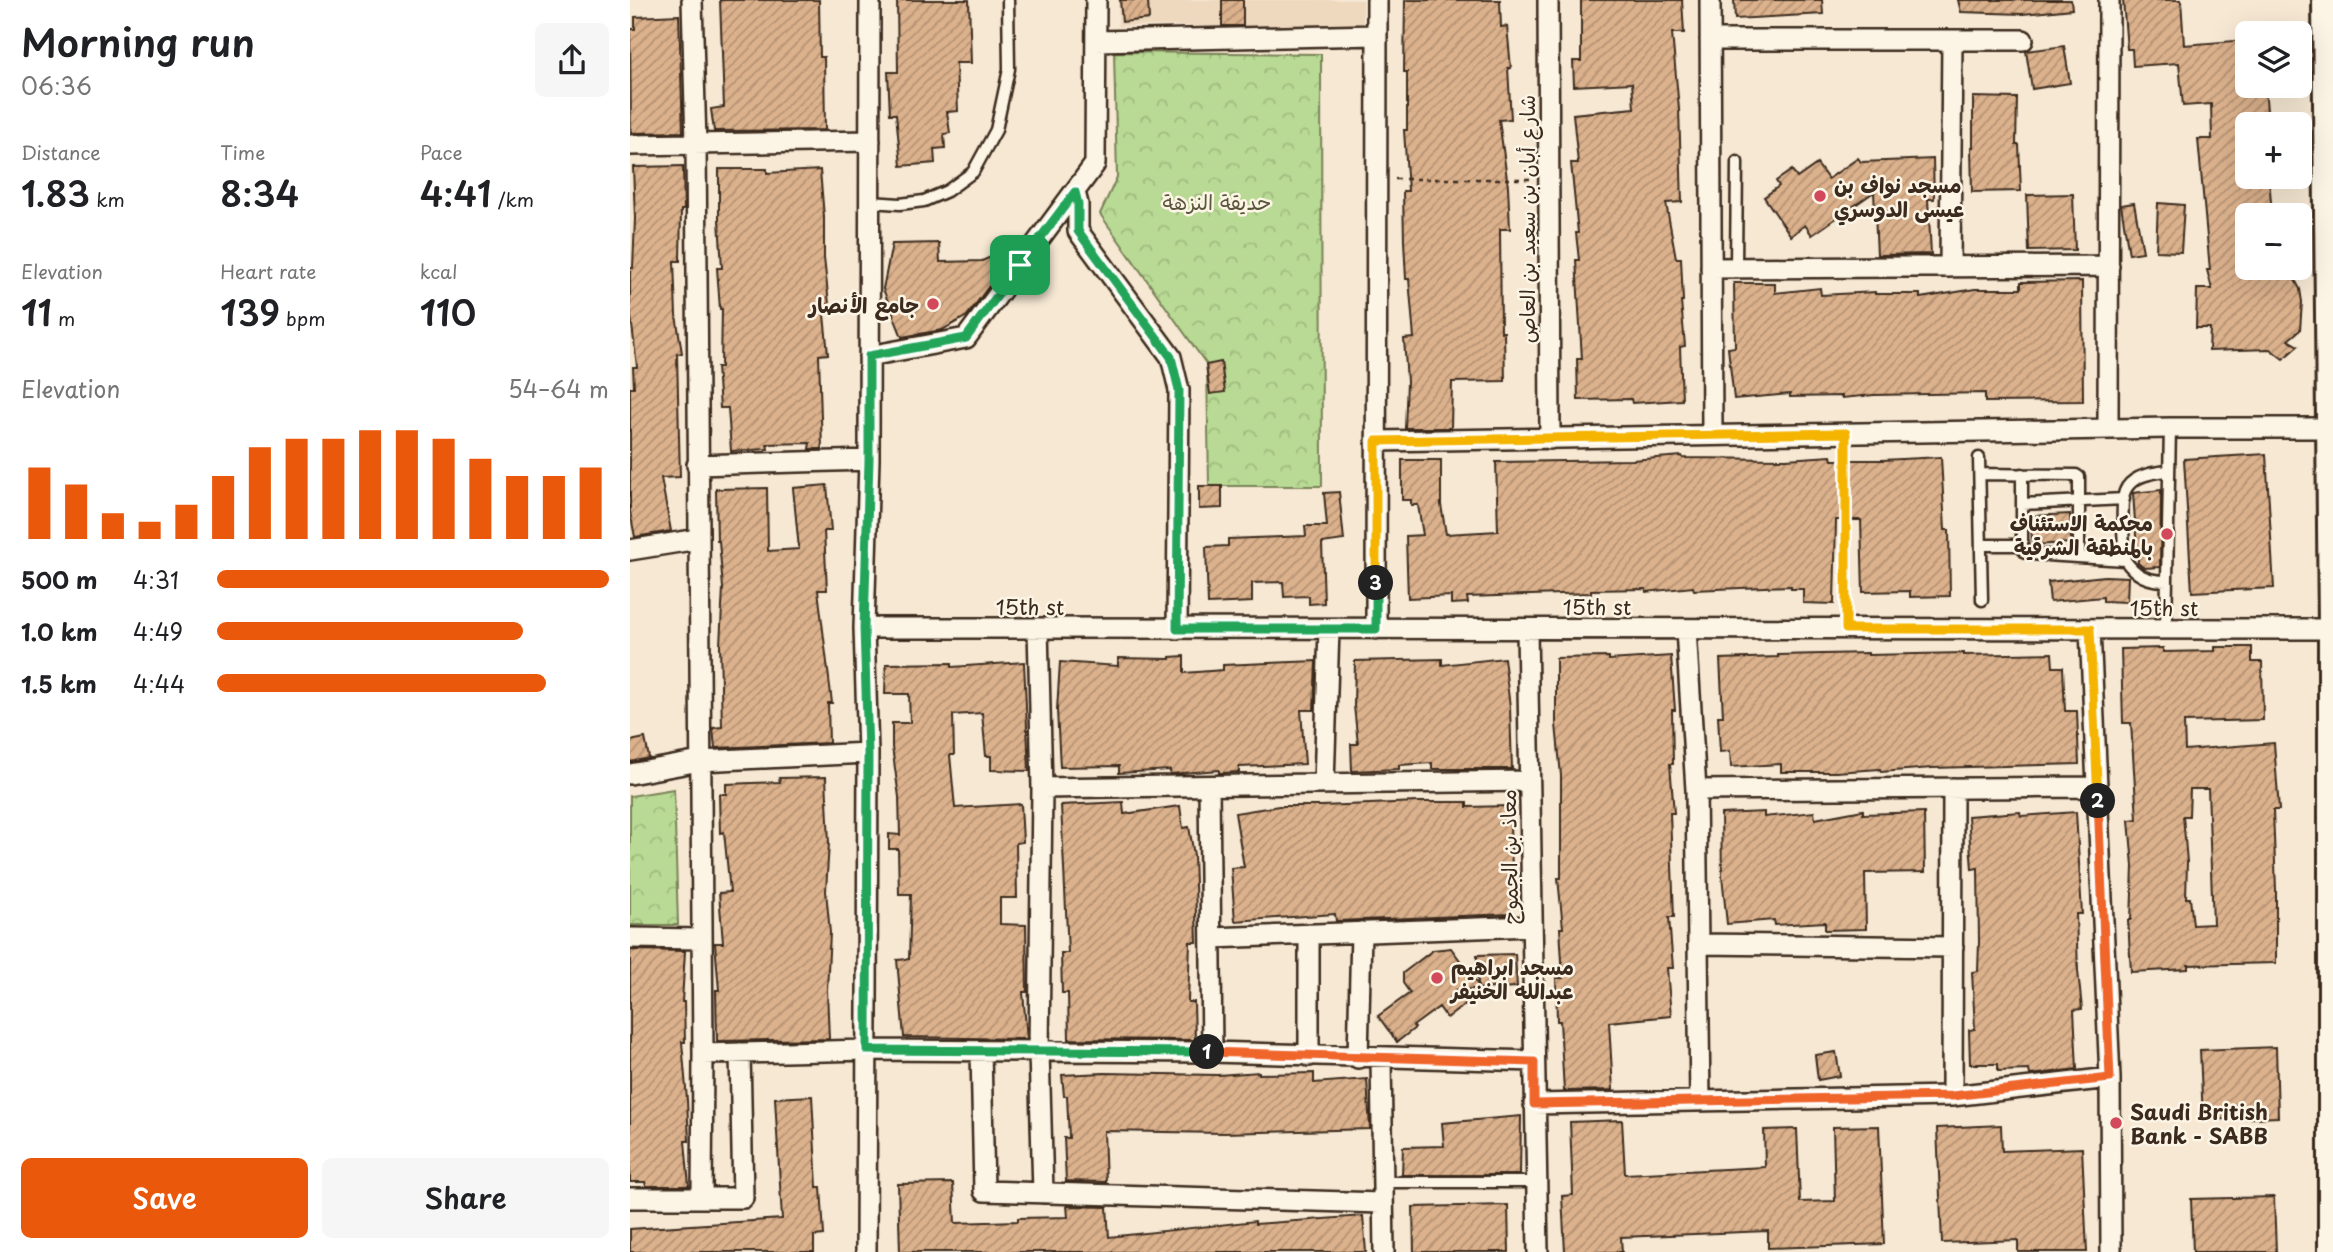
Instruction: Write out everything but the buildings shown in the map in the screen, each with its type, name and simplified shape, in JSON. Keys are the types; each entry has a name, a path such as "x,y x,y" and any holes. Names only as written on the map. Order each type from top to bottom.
{"street":[{"path":"692,0 696,144 702,1198"},
{"path":"866,1252 868,753 864,628 869,460 870,0"},
{"path":"869,356 966,338 1095,164 1096,0"},
{"path":"1376,629 1377,0"},
{"name":"شارع أبان بن سعيد بن العاص","path":"1548,0 1550,439"},
{"path":"1710,0 1712,436"},
{"path":"2108,429 2109,0"},
{"path":"2325,0 2331,629 2331,1252"},
{"path":"1096,41 1377,35"},
{"path":"1710,40 2023,40"},
{"path":"1950,267 1952,40"},
{"path":"630,145 870,141"},
{"path":"1075,192 1078,231 1171,357 1179,390 1177,629"},
{"path":"1711,268 2109,266"},
{"path":"1376,441 2170,428 2329,428"},
{"path":"697,465 869,460"},
{"path":"630,550 698,539"},
{"name":"15th st","path":"864,628 2331,629"},
{"path":"1038,628 1042,788 1039,1052 1043,1193"},
{"path":"1324,784 1329,629"},
{"name":"معاذ بن الجموح","path":"1527,629 1538,1252"},
{"path":"1686,629 1696,790 1700,1101"},
{"path":"2090,629 2110,1078 2110,1252"},
{"path":"630,774 700,761 868,753"},
{"path":"1042,788 1529,781"},
{"path":"1209,786 1212,1052"},
{"path":"1696,790 2097,787"},
{"path":"1952,1096 1953,788"},
{"path":"1211,937 1531,926"},
{"path":"1359,1058 1361,932"},
{"path":"1309,934 1309,1056"},
{"path":"630,938 702,939"},
{"path":"1698,944 1953,947"},
{"path":"703,1054 867,1050 1212,1052 1534,1062"},
{"path":"981,1051 984,1191 1382,1203"},
{"path":"630,1198 743,1198 740,1053"},
{"path":"1381,1059 1384,1252"},
{"path":"1534,1104 1952,1096 2110,1078"}],"lane":[{"path":"870,202 900,204 925,201 947,191 973,172 996,130 1009,69 1008,0"},
{"path":"1736,268 1737,162"},
{"path":"2166,629 2170,428"},
{"path":"1979,458 1982,600"},
{"path":"2167,581 2151,581 2138,575 2124,559 2124,499 2125,489 2130,484 2153,472 2169,471"},
{"path":"1980,474 2076,475 2081,481 2079,557"},
{"path":"2022,474 2022,545 2025,552 2124,559"},
{"path":"2022,503 2124,499"},
{"path":"1981,545 2022,545"},
{"path":"1383,1182 1536,1182"}],"path":[{"path":"1377,178 1549,179"},
{"path":"1846,433 1846,629"}],"shaded area":[{"path":"1118,0 1363,0 1363,26 1118,26"}],"green space":[{"name":"حديقة النزهة","path":"1114,52 1321,54 1322,486 1209,486 1207,365 1100,214 1117,177"},
{"path":"674,789 678,925 630,925 630,796"}],"place":[{"name":"مسجد نواف بن عيسى الدوسري","path":"1820,196"},
{"name":"جامع الأنصار","path":"933,304"},
{"name":"محكمة الاستئناف بالمنطقة الشرقية","path":"2167,534"},
{"name":"مسجد ابراهيم عبدالله الخنيفر","path":"1437,978"},
{"name":"Saudi British Bank - SABB","path":"2116,1123"}],"route":[{"path":"1075,192 1078,231 1171,357 1179,390 1177,629 1376,629 1376,441 1846,433 1846,629 2090,629 2110,1078 1952,1096 1534,1104 1534,1062 1212,1052 867,1050 868,753 864,628 869,356 966,338 1020,265 1075,192"}]}
